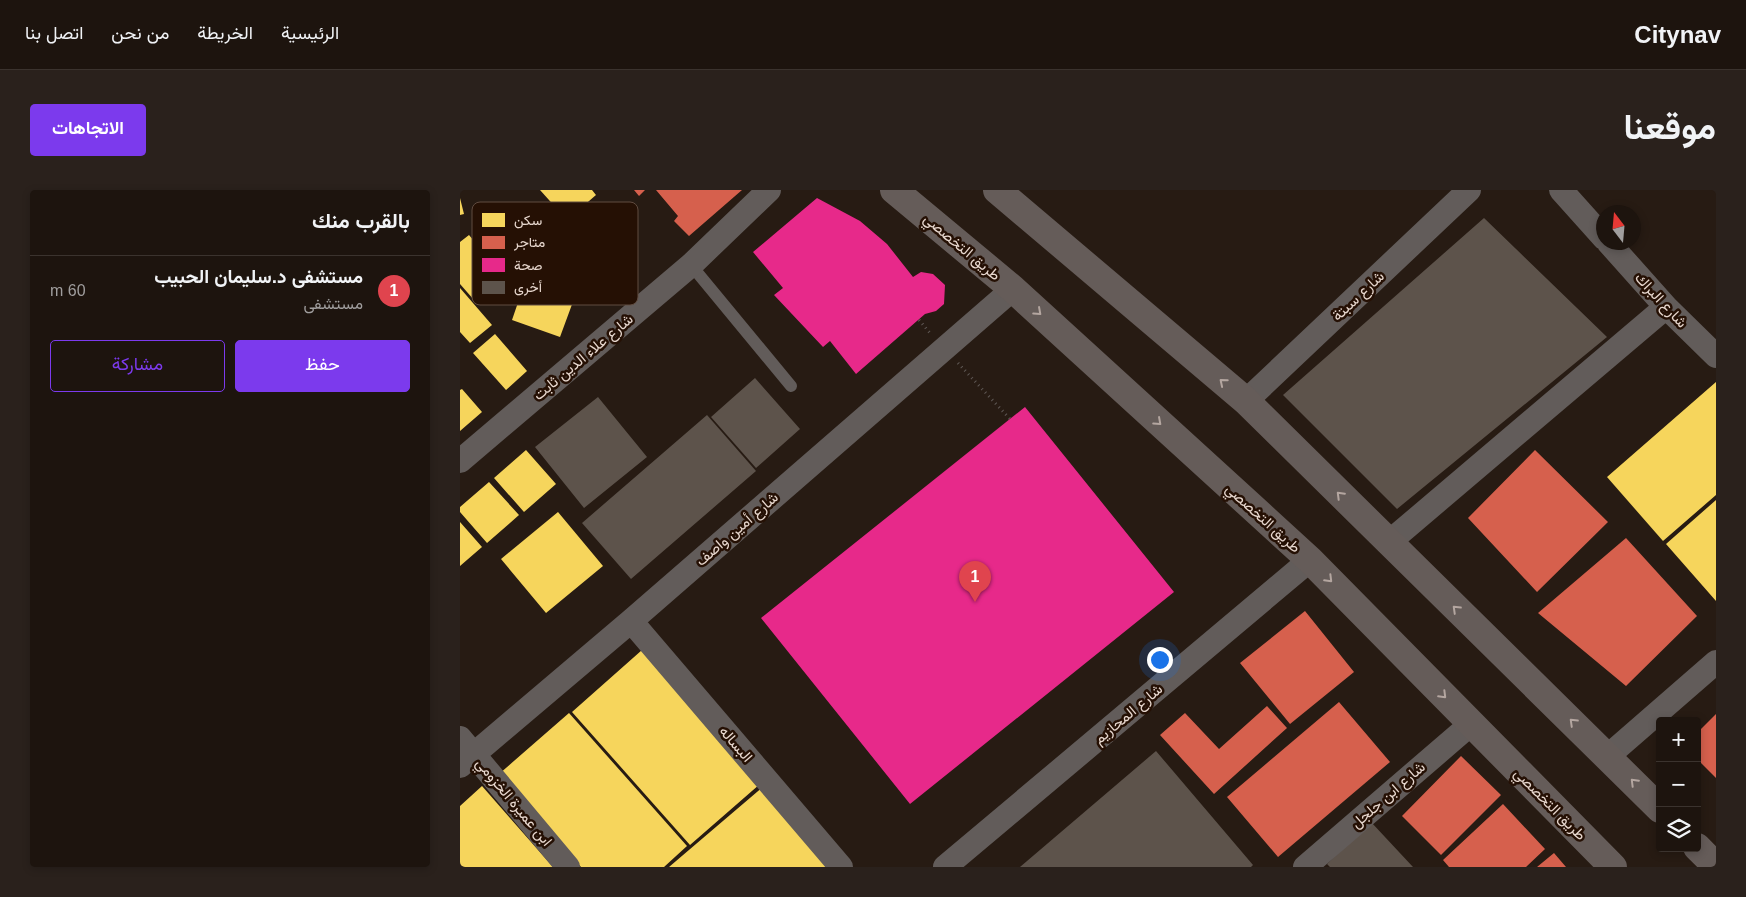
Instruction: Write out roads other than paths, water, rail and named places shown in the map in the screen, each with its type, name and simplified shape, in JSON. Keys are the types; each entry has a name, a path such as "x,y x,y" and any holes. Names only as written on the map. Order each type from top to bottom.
{"main road":[{"name":"طريق التخصصي","path":"894,190 1013,289 1310,560 1613,867"},
{"path":"997,190 1246,401 1658,807"},
{"path":"1701,851 1716,866"}],"street":[{"name":"شارع علاء الدين ثابت","path":"460,461 691,265 769,190"},
{"name":"شارع سبتة","path":"1246,401 1469,190"},
{"path":"1561,190 1596,229"},
{"name":"شارع البراك","path":"1615,250 1666,307 1716,356"},
{"name":"شارع أمين واصف","path":"465,753 631,621 1013,289"},
{"path":"1388,542 1666,307"},
{"name":"شارع المحازيم","path":"946,867 1310,560"},
{"name":"البساله","path":"631,621 842,867"},
{"path":"1608,756 1716,662"},
{"name":"شارع ابن جلجل","path":"1305,867 1471,724"},
{"name":"ابن عميرة الخزومي","path":"465,753 568,867"}],"lane":[{"path":"691,265 791,386"}],"place":[{"name":"مستشفى د.سليمان الحبيب","path":"975,602"}]}
